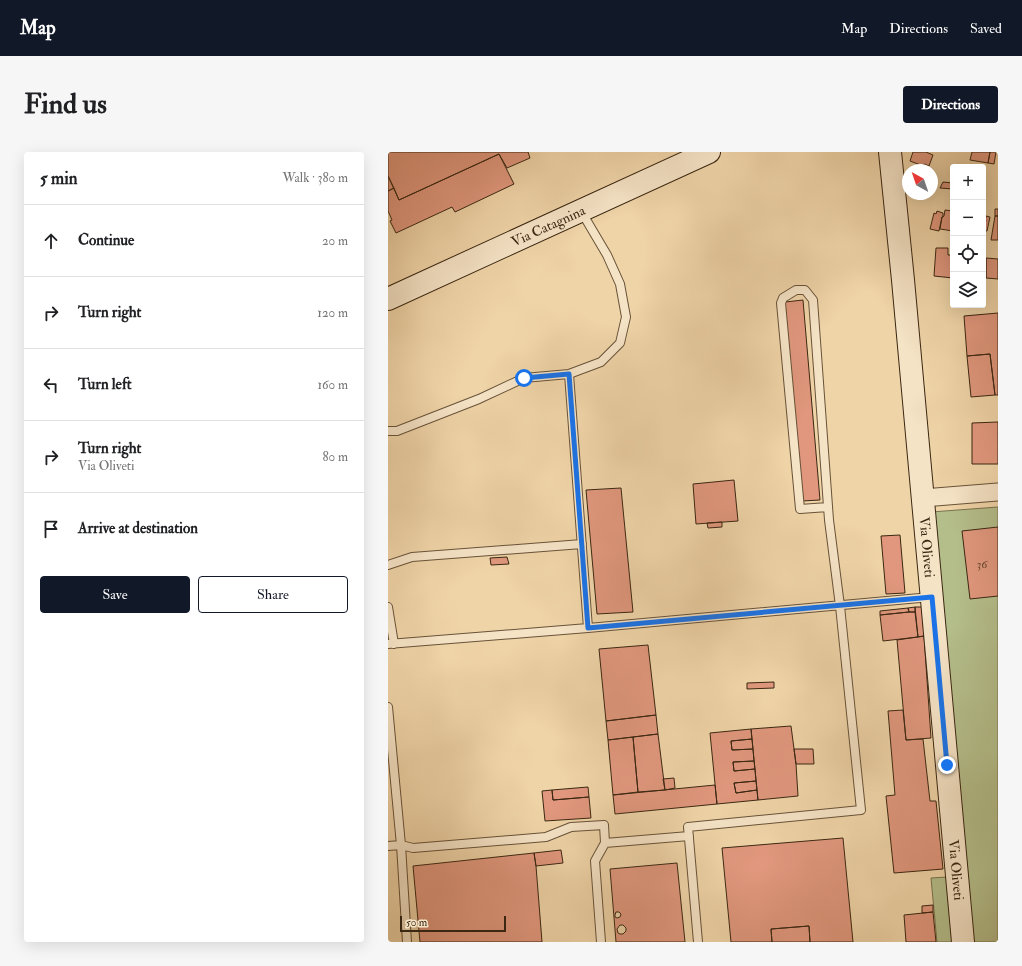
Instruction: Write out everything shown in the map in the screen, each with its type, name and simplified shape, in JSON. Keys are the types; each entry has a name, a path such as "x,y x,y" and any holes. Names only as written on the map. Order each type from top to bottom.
{"main road":[{"name":"Via Catagnina","path":"388,299 709,152"},
{"name":"Via Oliveti","path":"890,152 963,942"}],"street":[{"path":"922,498 998,492"}],"lane":[{"path":"388,431 397,431 464,405 524,378 569,374 601,362 620,343 626,317 620,284 607,255 580,211"},
{"path":"698,942 688,827 861,810 840,606 828,507 814,300 805,290 796,290 782,298 781,303 800,509 828,507"},
{"path":"569,374 588,628"},
{"path":"388,566 412,557 582,544"},
{"path":"388,607 391,644 932,597"},
{"path":"388,707 407,942"},
{"path":"388,846 400,845 413,848 546,837 571,827 604,825 604,843 595,861 601,942"},
{"path":"604,843 689,836"}],"green space":[{"path":"998,507 998,942 972,942 931,512"},
{"path":"947,877 952,942 937,942 931,878"}],"building":[{"path":"388,152 528,152 530,158 507,168 499,154 399,200 388,176"},
{"path":"913,152 926,152 933,155 930,164 918,164 910,161"},
{"path":"972,152 990,152 988,163 970,160"},
{"path":"990,152 996,152 994,164 988,163"},
{"path":"499,154 514,184 455,212 452,207 396,233 390,221 392,220 388,211 388,191 394,188 399,200"},
{"path":"388,176 394,188 388,191"},
{"path":"943,182 950,183 950,189 940,188"},
{"path":"995,209 998,209 998,216 995,216"},
{"path":"945,210 950,211 950,231 940,229 942,217 944,216"},
{"path":"937,211 943,213 939,231 930,229 934,213 936,214"},
{"path":"986,216 990,217 986,231"},
{"path":"995,216 998,216 998,240 991,240"},
{"path":"936,248 948,248 948,255 950,255 950,278 934,276"},
{"path":"986,258 998,259 998,279 986,278"},
{"path":"803,300 820,500 802,501 785,302"},
{"path":"998,313 998,395 995,395 990,354 967,356 964,316"},
{"path":"990,354 995,395 971,397 967,356"},
{"path":"998,422 998,464 972,464 972,423"},
{"path":"734,480 738,521 696,524 693,484"},
{"path":"621,488 633,612 597,614 586,490"},
{"path":"722,522 722,527 708,528 707,523"},
{"path":"998,527 998,596 970,599 962,531"},
{"path":"900,535 905,593 886,594 881,536"},
{"path":"507,557 509,564 491,565 490,558"},
{"path":"915,607 922,607 924,636 918,637"},
{"path":"915,607 915,612 909,612 908,608"},
{"path":"908,608 909,612 880,615 880,611"},
{"path":"915,612 918,637 883,641 880,615"},
{"path":"924,636 931,738 906,740 897,640"},
{"path":"648,645 656,715 606,721 599,649"},
{"path":"774,682 774,688 747,689 747,683"},
{"path":"903,710 906,740 923,739 930,801 936,801 943,869 894,873 886,796 895,795 888,711"},
{"path":"656,715 658,734 608,740 606,721"},
{"path":"791,726 798,796 758,800 751,729"},
{"path":"751,729 752,739 731,741 732,750 753,749 754,761 733,762 734,771 755,769 756,781 734,783 736,793 757,790 758,800 717,804 710,733"},
{"path":"658,734 665,790 638,792 633,737"},
{"path":"633,737 638,792 613,795 608,740"},
{"path":"752,739 753,749 732,750 731,741"},
{"path":"794,749 813,749 814,764 796,764"},
{"path":"754,761 755,769 734,771 733,762"},
{"path":"674,778 675,788 665,790 663,779"},
{"path":"756,781 757,790 736,793 734,783"},
{"path":"715,785 717,804 615,814 613,795"},
{"path":"588,787 589,797 553,800 552,790"},
{"path":"552,790 553,800 589,797 591,818 545,821 542,791"},
{"path":"843,838 853,942 810,942 809,926 771,929 772,942 731,942 722,848"},
{"path":"561,850 563,863 536,866 534,853"},
{"path":"534,853 542,942 420,942 413,866"},
{"path":"677,863 685,942 616,942 610,869","holes":["616,912 621,914 620,917 615,917","620,925 623,925 626,928 626,931 623,934 618,933 617,929"]},
{"path":"933,905 933,912 922,913 922,906"},
{"path":"933,912 936,942 906,942 904,915"},
{"path":"809,926 810,942 772,942 771,929"}],"route":[{"path":"524,378 569,374 588,628 932,597 947,765"}]}
